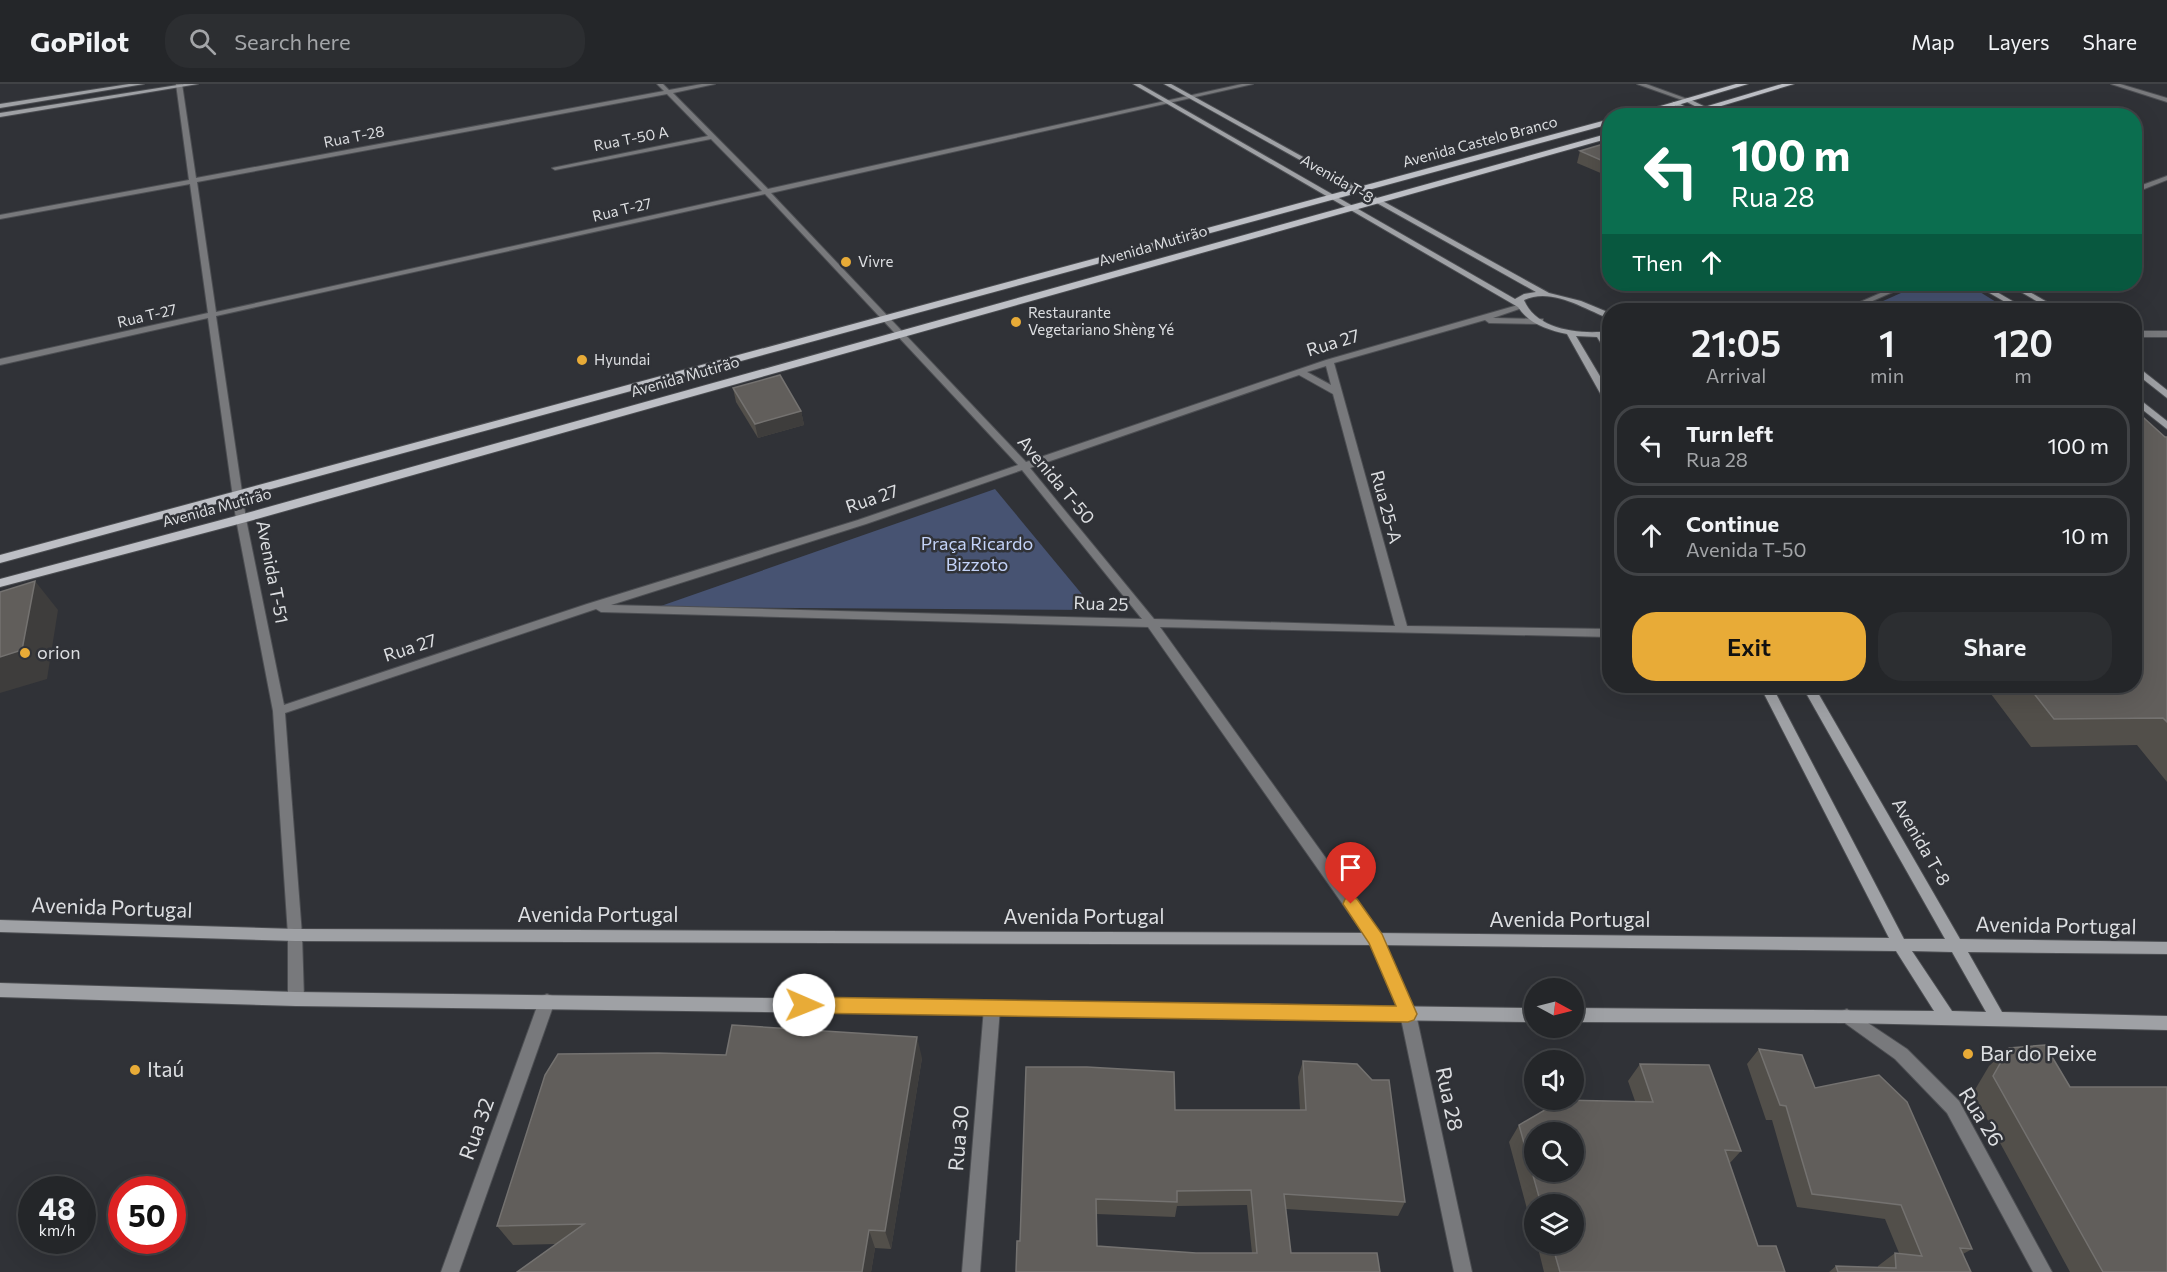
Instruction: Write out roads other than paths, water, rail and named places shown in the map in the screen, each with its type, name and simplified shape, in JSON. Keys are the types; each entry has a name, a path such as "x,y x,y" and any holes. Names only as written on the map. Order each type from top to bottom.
{"main road":[{"path":"0,106 141,84"},
{"path":"0,115 195,84"},
{"name":"Avenida T-8","path":"1136,84 1520,306 1540,321 1571,334 1602,335"},
{"name":"Avenida T-8","path":"1167,84 1545,294 1602,313"},
{"path":"1658,108 1744,84"},
{"path":"1687,100 1706,108 1790,84"},
{"path":"1676,103 1685,108"},
{"name":"Avenida Castelo Branco","path":"1358,189 1602,123"},
{"name":"Avenida Castelo Branco","path":"1378,200 1602,137"},
{"name":"Avenida Mutirão","path":"0,559 1358,189"},
{"name":"Avenida Mutirão","path":"0,583 241,519 1378,200"},
{"path":"1990,291 2012,303"},
{"path":"2024,291 2045,303"},
{"path":"1520,306 1518,299 1523,295 1545,294"},
{"path":"1571,334 1602,388"},
{"path":"2142,374 2167,394"},
{"path":"2142,405 2167,426"},
{"path":"1770,693 1899,944 1947,1017"},
{"name":"Avenida T-8","path":"1812,693 1998,1019"},
{"name":"Avenida Portugal","path":"0,926 295,935 1376,939 2167,948"},
{"path":"0,990 296,999 547,1000 1524,1015"},
{"path":"1584,1015 1947,1017 2167,1023"}],"street":[{"name":"Avenida T-50","path":"660,84 766,191 1023,465 1151,623 1376,939"},
{"name":"Rua T-28","path":"0,216 712,84"},
{"name":"Rua T-27","path":"0,362 1250,84"},
{"path":"1640,84 1687,100"},
{"path":"2114,84 2167,100"},
{"name":"Avenida T-51","path":"179,85 241,519 279,711 295,935 296,999"},
{"name":"Rua T-50 A","path":"555,168 712,137"},
{"path":"2142,188 2167,178"},
{"path":"1862,303 1891,291"},
{"name":"Rua 27","path":"279,711 591,607 862,522 1329,362 1520,306"},
{"name":"Rua 27","path":"1476,320 1540,321"},
{"path":"2142,334 2167,334"},
{"name":"Rua 25-A","path":"1329,362 1402,630"},
{"path":"1300,372 1337,392"},
{"name":"Rua 25","path":"591,607 1402,630 1602,633"},
{"name":"Rua 28","path":"1376,939 1408,1014 1463,1272"},
{"name":"Rua 32","path":"450,1272 547,1000"},
{"name":"Rua 30","path":"971,1272 992,1008"},
{"name":"Rua 26","path":"1846,1016 1901,1054 1953,1107 2043,1272"}],"place":[{"name":"Vivre","path":"846,262"},
{"name":"Restaurante Vegetariano Shèng Yé","path":"1016,322"},
{"name":"Hyundai","path":"582,360"},
{"name":"orion","path":"25,653"},
{"name":"Bar do Peixe","path":"1968,1054"},
{"name":"Itaú","path":"135,1070"}],"park label":[{"name":"Praça Ricardo Bizzoto","path":"977,554"}]}
